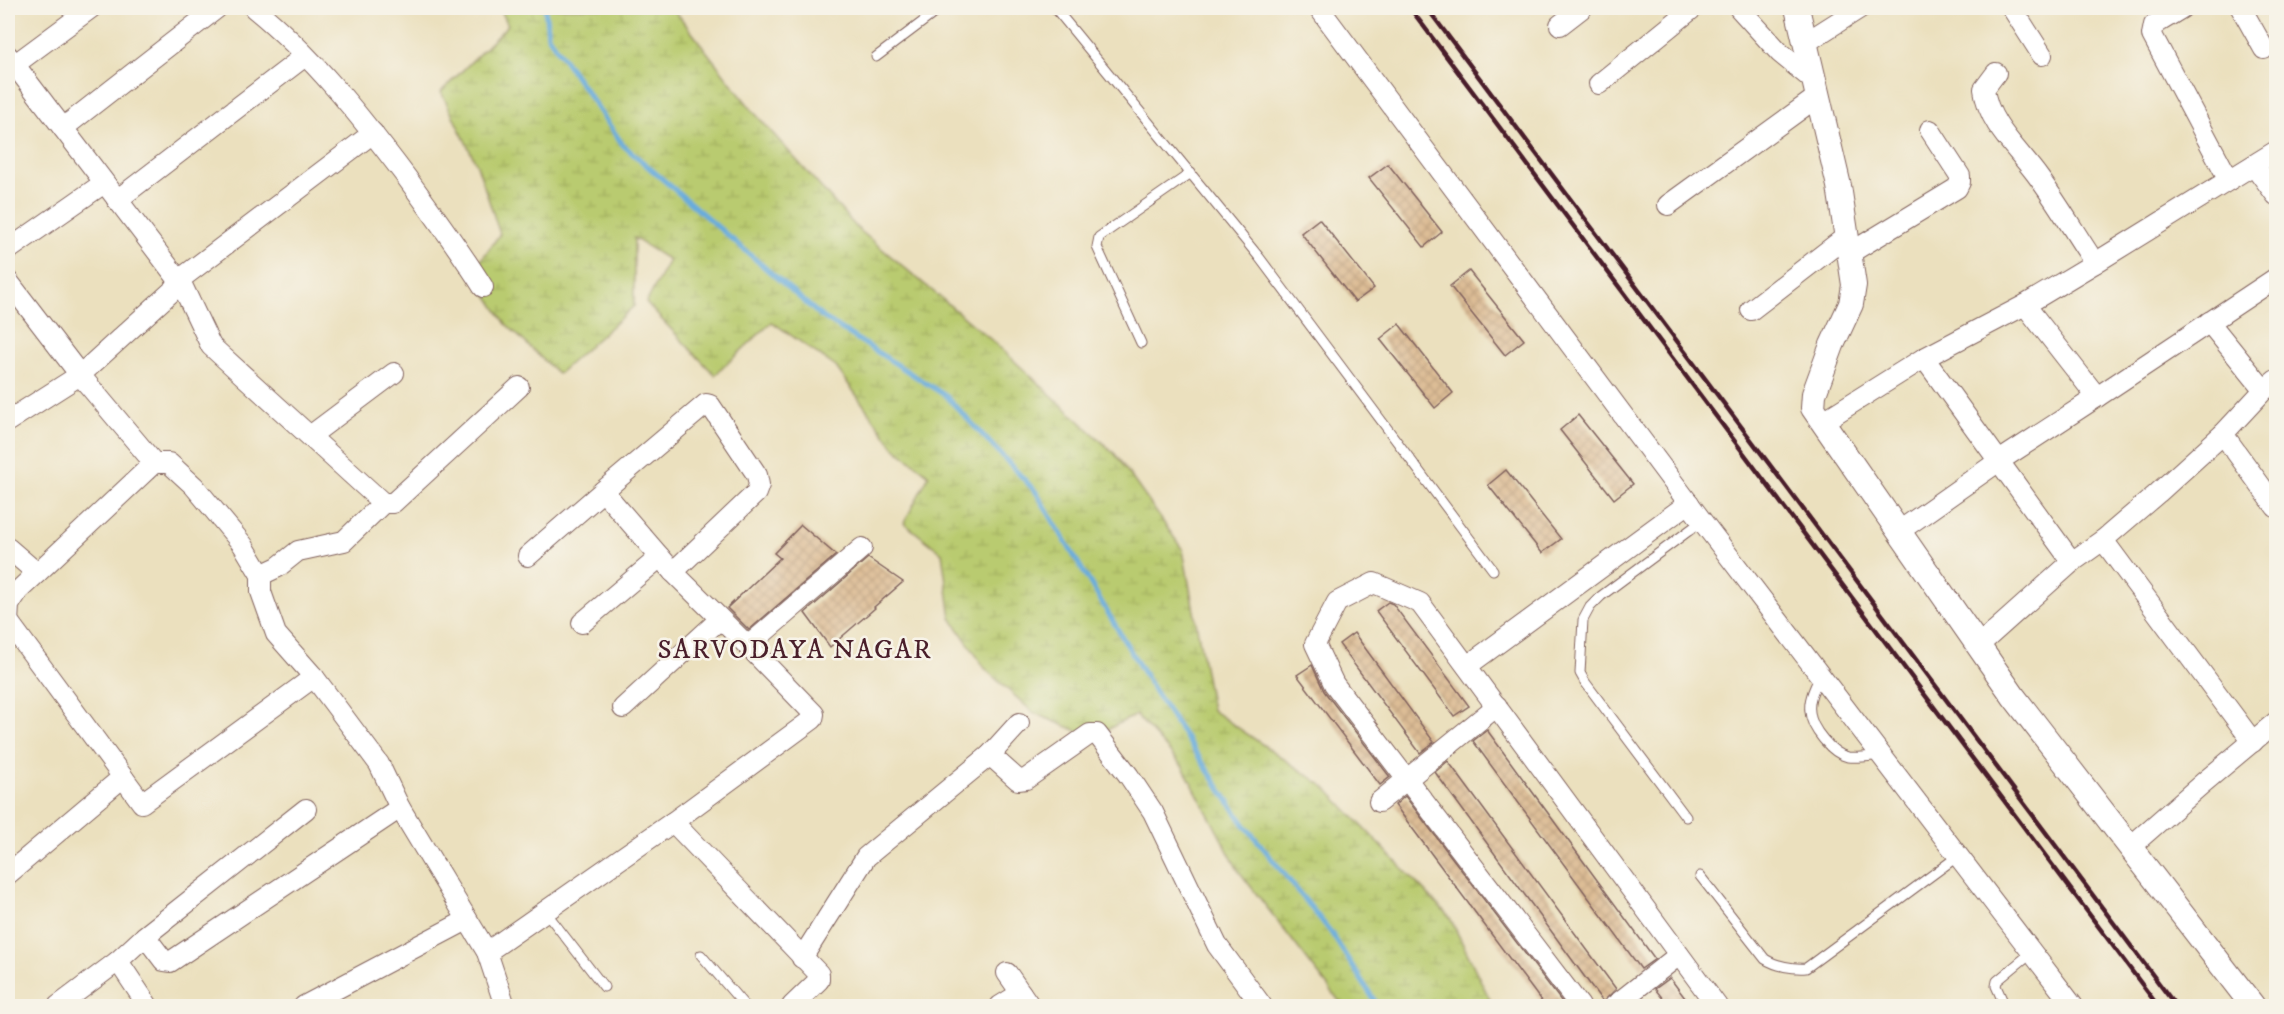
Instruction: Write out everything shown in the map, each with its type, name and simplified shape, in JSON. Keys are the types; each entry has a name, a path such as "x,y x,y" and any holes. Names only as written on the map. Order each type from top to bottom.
{"street":[{"path":"91,8 11,61 180,281 211,346 383,503"},
{"path":"63,128 217,8"},
{"path":"254,8 281,30 374,133 460,251 483,287"},
{"path":"1318,8 1702,521 2073,1006"},
{"path":"1560,25 1582,8"},
{"path":"1599,84 1693,8"},
{"path":"1739,8 1815,89"},
{"path":"1797,8 1839,186 1854,285 1851,304 1832,345 1814,394 1813,408 2014,697 2253,1006"},
{"path":"1805,43 1860,8"},
{"path":"2012,8 2042,55"},
{"path":"2182,8 2154,25 2152,35 2229,180"},
{"path":"2241,8 2264,49"},
{"path":"117,200 305,56"},
{"path":"1996,73 1984,89 1986,104 1992,116 2040,179 2095,263"},
{"path":"1668,206 1815,89"},
{"path":"1751,310 1848,244 1957,188 1960,176 1930,130"},
{"path":"8,421 80,375 180,281 374,133"},
{"path":"1822,422 1924,358 2025,305 2277,151"},
{"path":"2254,165 2277,195"},
{"path":"8,250 105,183"},
{"path":"1898,532 1999,461 2277,278"},
{"path":"8,281 80,375 154,463"},
{"path":"2025,305 2097,397"},
{"path":"1978,646 2072,562 2103,540 2223,434 2270,385 2209,322"},
{"path":"1924,358 2072,562"},
{"path":"310,436 394,373"},
{"path":"261,575 278,567 298,551 344,541 383,503 393,502 519,387"},
{"path":"528,555 706,404 710,405 757,476 759,485 756,493 673,572"},
{"path":"2223,434 2277,507"},
{"path":"314,676 142,803 8,621 9,605 18,591 154,463 169,463 194,486 243,545 261,575 261,592 276,634 314,676 379,764 400,808 487,952 505,1006"},
{"path":"487,952 672,822 813,719 814,714 673,572 603,491"},
{"path":"1467,666 1689,503"},
{"path":"2103,540 2253,742"},
{"path":"8,548 37,573"},
{"path":"748,646 862,548"},
{"path":"582,623 660,557"},
{"path":"1580,1006 1334,684 1315,644 1337,602 1374,583 1420,603 1717,1006"},
{"path":"623,708 720,619"},
{"path":"1379,802 1497,706"},
{"path":"2130,847 2277,722"},
{"path":"801,958 866,856 990,755 1019,723"},
{"path":"990,755 1018,780 1026,779 1090,734 1097,734 1153,812 1217,945 1262,1006"},
{"path":"8,874 123,777"},
{"path":"145,936 164,961 170,962 400,808"},
{"path":"58,1006 118,961 145,936 306,809"},
{"path":"672,822 820,977 792,1006"},
{"path":"303,1006 467,920"},
{"path":"1614,1006 1679,955"},
{"path":"118,961 148,1006"},
{"path":"1000,1006 1025,1000 1007,973"}],"lane":[{"path":"876,57 941,8"},
{"path":"1055,8 1259,257 1493,570"},
{"path":"1141,343 1096,247 1097,242 1099,237 1191,173"},
{"path":"1686,817 1580,673 1583,620 1590,608 1601,596 1702,521"},
{"path":"1820,675 1812,694 1809,714 1830,747 1848,757 1881,755"},
{"path":"1700,876 1765,959 1773,964 1806,968 1958,856"},
{"path":"545,911 604,987"},
{"path":"2005,1006 1996,986 1997,981 2031,952"},
{"path":"701,955 745,1006"}],"green space":[{"path":"500,8 673,8 752,110 857,228 995,343 1115,454 1183,550 1212,710 1325,787 1450,918 1493,1006 1343,1006 1238,870 1183,767 1136,715 1092,737 1034,713 986,670 951,618 942,553 904,523 929,475 894,447 836,367 772,322 715,375 646,303 669,260 634,238 634,306 558,374 506,324 472,272 500,234 477,165 441,92 508,25"}],"building":[{"path":"1388,164 1442,232 1424,247 1369,178"},
{"path":"1319,219 1374,288 1355,302 1301,233"},
{"path":"1469,271 1524,340 1505,355 1450,286"},
{"path":"1399,324 1453,393 1435,408 1380,339"},
{"path":"1578,415 1633,484 1614,499 1560,430"},
{"path":"1506,470 1561,539 1542,553 1488,485"},
{"path":"801,525 836,555 749,630 727,608 780,558 774,553"},
{"path":"868,558 903,582 830,647 805,613"},
{"path":"1388,602 1393,604 1469,706 1454,716 1376,611"},
{"path":"1354,633 1434,742 1420,753 1339,644"},
{"path":"1312,665 1324,691 1390,777 1380,785 1297,675"},
{"path":"1487,730 1655,959 1641,969 1473,741"},
{"path":"1448,761 1616,989 1603,1002 1435,772"},
{"path":"1405,796 1565,1006 1545,1006 1395,805"},
{"path":"1670,978 1691,1006 1669,1006 1655,989"}],"waterway":[{"path":"545,8 548,36 623,145 821,316 946,396 1036,492 1155,692 1244,824 1330,931 1378,1006"}],"railway":[{"path":"1410,8 2158,1006"},
{"path":"1427,8 2176,1006"}],"district":[{"name":"SARVODAYA NAGAR","path":"795,650"}]}
